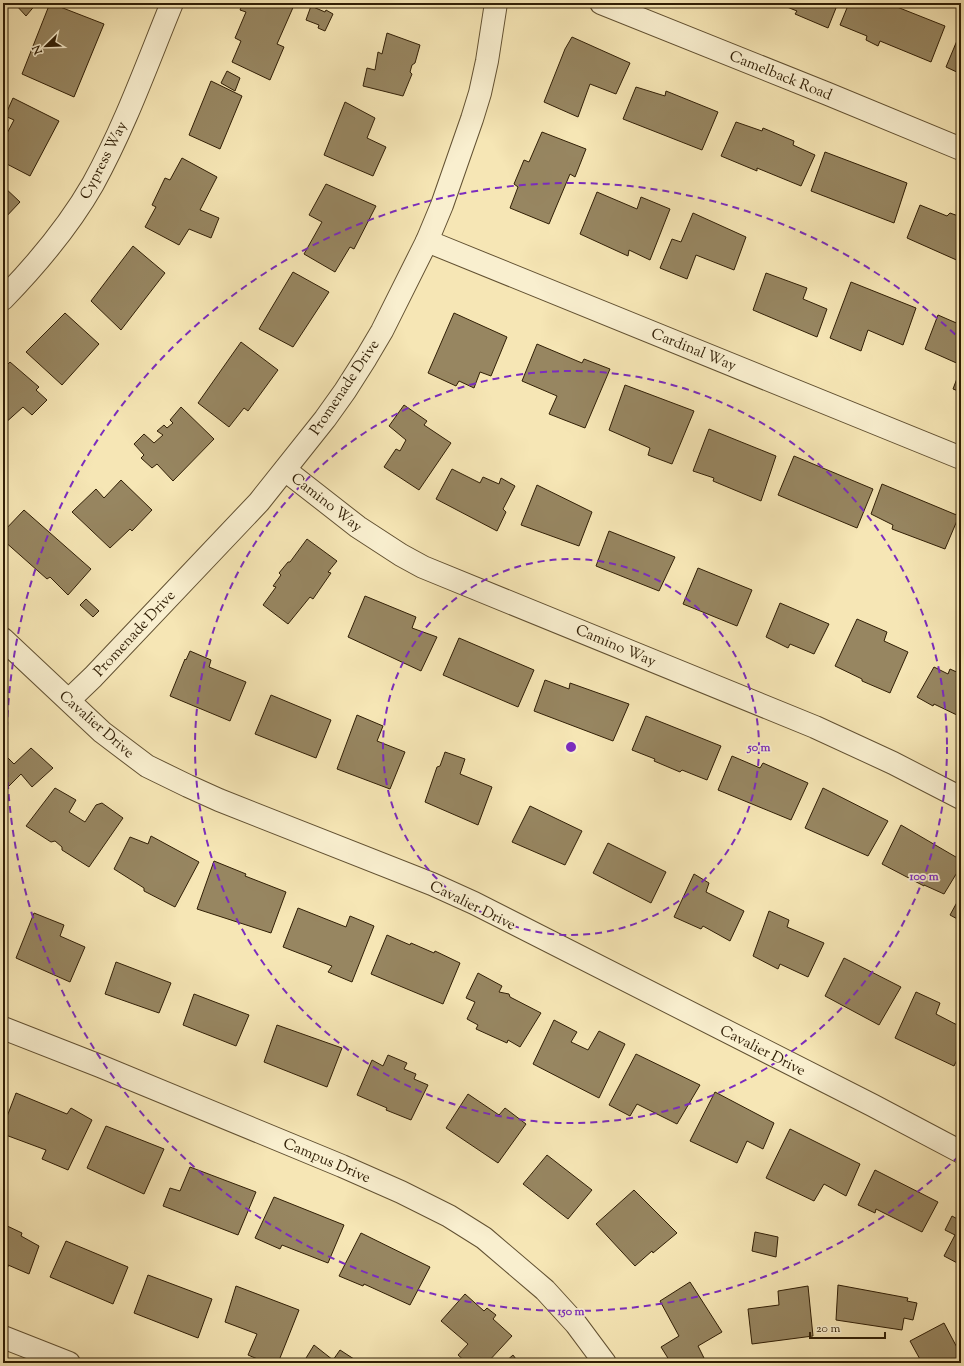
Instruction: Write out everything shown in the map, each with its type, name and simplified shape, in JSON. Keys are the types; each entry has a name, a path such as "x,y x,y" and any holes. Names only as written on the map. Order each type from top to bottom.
{"street":[{"name":"Cypress Way","path":"3,299 49,248 72,217 92,185 116,139 172,3"},
{"name":"Promenade Drive","path":"70,700 259,502 337,402 366,358 382,331 427,241 442,204 480,93 496,3"},
{"name":"Camelback Road","path":"601,3 961,149"},
{"name":"Cardinal Way","path":"427,241 961,458"},
{"name":"Camino Way","path":"285,470 358,527 401,555 423,566 815,727 893,763 961,798"},
{"name":"Cavalier Drive","path":"3,639 70,700 102,732 147,766 213,797 432,884 474,903 872,1105 961,1152"},
{"name":"Campus Drive","path":"3,1028 342,1166 401,1192 449,1216 484,1238 545,1290 576,1324 605,1363"},
{"path":"3,1337 69,1363"}],"building":[{"path":"37,3 26,16 15,4"},
{"path":"50,3 104,24 74,97 22,74"},
{"path":"243,3 295,3 277,44 284,47 270,80 232,62 241,41 235,38 246,12 240,10"},
{"path":"777,3 838,3 828,28 795,14 797,11"},
{"path":"849,3 887,3 945,26 931,62 880,41 878,46 866,40 867,36 840,25"},
{"path":"311,6 325,12 326,10 333,14 325,31 318,28 319,25 306,20"},
{"path":"961,31 961,74 946,67"},
{"path":"387,33 420,45 415,63 412,65 410,72 412,74 403,96 363,86 367,68 375,70 378,52 382,54"},
{"path":"572,37 630,63 616,94 590,84 578,117 544,102 565,49"},
{"path":"227,71 240,78 235,91 221,83"},
{"path":"211,81 242,96 220,149 189,135"},
{"path":"636,87 665,96 666,91 718,112 702,150 623,119"},
{"path":"13,98 59,121 30,176 3,162 3,141 14,120 5,116"},
{"path":"345,102 375,118 367,138 386,147 373,176 324,155"},
{"path":"736,122 762,131 763,128 794,141 793,145 815,155 801,186 757,168 757,171 721,156"},
{"path":"542,132 586,149 575,177 570,174 549,224 510,208 518,187 514,184 524,160 529,162"},
{"path":"825,152 907,183 894,223 811,191"},
{"path":"182,158 217,177 200,210 219,218 211,238 189,229 179,245 145,227 156,207 152,205 165,178 170,180"},
{"path":"326,184 376,206 354,249 350,247 335,272 304,254 322,222 309,215"},
{"path":"3,186 20,202 3,220"},
{"path":"597,192 637,209 641,197 670,209 650,260 629,250 628,256 580,234"},
{"path":"920,205 947,216 950,213 961,217 961,262 907,238"},
{"path":"693,213 746,237 734,270 696,255 687,279 660,268 672,239 681,242"},
{"path":"133,246 165,273 121,330 91,301"},
{"path":"293,272 329,292 293,347 259,329"},
{"path":"766,273 807,288 803,299 827,309 817,337 753,310"},
{"path":"851,282 916,308 903,345 868,330 861,351 830,338"},
{"path":"65,313 99,344 62,385 26,352"},
{"path":"454,313 507,337 491,376 480,372 474,388 459,381 456,386 428,373"},
{"path":"938,315 961,325 961,365 925,349"},
{"path":"241,342 278,370 248,411 244,408 229,427 198,403"},
{"path":"537,344 582,363 584,359 610,369 585,428 549,414 557,396 522,381"},
{"path":"10,362 39,387 36,390 47,400 32,415 23,407 3,425 3,369"},
{"path":"961,368 961,392 953,389"},
{"path":"625,385 694,411 672,464 648,455 650,448 609,430"},
{"path":"404,405 427,421 424,425 451,443 419,490 384,467 396,449 400,451 406,440 389,426"},
{"path":"181,407 214,439 173,481 157,464 152,468 141,458 144,455 134,444 144,434 154,443 163,435 157,431 164,425 167,428 173,423 170,420"},
{"path":"709,429 776,456 761,501 713,481 714,478 693,471"},
{"path":"794,456 873,489 857,528 778,495"},
{"path":"452,469 480,483 483,477 499,484 501,478 515,486 503,509 506,512 497,531 436,499"},
{"path":"121,480 152,510 132,531 130,529 110,548 72,512 96,489 104,498"},
{"path":"882,484 959,516 945,549 892,529 893,525 871,514"},
{"path":"537,485 592,512 579,546 521,525"},
{"path":"24,510 91,569 68,595 50,577 47,579 3,540 3,532"},
{"path":"609,531 675,557 659,591 596,566"},
{"path":"307,539 337,561 328,572 331,573 313,599 310,597 288,624 263,605 276,587 273,586 281,575 279,573 288,562 290,562"},
{"path":"698,568 752,590 737,626 683,604"},
{"path":"365,596 416,617 412,628 437,637 421,671 348,637"},
{"path":"86,599 99,611 93,617 80,605"},
{"path":"780,603 829,624 814,654 790,644 788,648 766,637"},
{"path":"857,619 887,632 884,641 908,652 890,693 862,681 862,679 835,666"},
{"path":"459,638 534,670 518,707 443,675"},
{"path":"190,651 211,660 209,667 246,682 230,721 170,696 185,659 186,660"},
{"path":"934,667 948,674 950,669 961,674 961,717 934,704 933,706 917,697"},
{"path":"545,680 569,689 570,683 629,704 613,741 534,711"},
{"path":"271,695 331,720 316,758 255,734"},
{"path":"357,715 383,726 377,741 405,752 390,789 337,769"},
{"path":"646,716 721,746 707,780 682,770 680,772 654,761 655,759 632,750"},
{"path":"31,748 53,768 32,787 21,774 3,792 3,753 14,764"},
{"path":"445,752 465,759 460,774 492,787 478,825 425,802 437,767 440,766"},
{"path":"732,756 760,768 763,763 808,783 791,820 718,790"},
{"path":"55,788 76,800 69,812 85,822 96,805 102,803 123,818 89,867 62,850 62,847 55,841 51,842 26,826"},
{"path":"823,788 888,821 868,856 805,828"},
{"path":"530,806 582,831 565,865 512,842"},
{"path":"901,825 961,860 961,866 944,894 924,886 882,864"},
{"path":"151,836 199,862 175,907 144,891 144,888 114,869 130,837 148,844"},
{"path":"608,843 666,872 651,903 593,873"},
{"path":"214,861 246,874 245,876 286,892 271,933 197,909"},
{"path":"694,874 709,883 706,892 744,911 730,941 703,926 701,929 674,917"},
{"path":"961,895 961,921 950,915"},
{"path":"298,908 346,927 350,916 374,926 352,982 328,972 332,966 283,947"},
{"path":"769,911 789,920 787,927 824,943 808,977 780,964 778,969 753,956"},
{"path":"34,913 64,925 60,936 85,947 70,982 16,958"},
{"path":"387,935 434,953 435,951 460,963 443,1004 371,974"},
{"path":"844,958 901,987 879,1025 825,996"},
{"path":"116,962 171,983 159,1013 105,994"},
{"path":"478,973 502,986 499,992 509,994 510,997 541,1013 520,1047 508,1040 507,1043 476,1029 478,1025 467,1019 475,1002 466,998"},
{"path":"916,992 940,1003 936,1014 961,1027 961,1052 954,1066 895,1038"},
{"path":"194,994 249,1015 236,1046 183,1025"},
{"path":"554,1020 577,1032 571,1042 588,1050 599,1031 625,1044 599,1098 533,1064"},
{"path":"277,1025 342,1048 327,1087 264,1062"},
{"path":"636,1054 700,1085 677,1124 637,1104 630,1116 609,1105"},
{"path":"388,1055 407,1063 404,1069 416,1074 414,1079 428,1085 411,1120 386,1110 387,1108 357,1095 372,1060 383,1066"},
{"path":"715,1092 774,1123 763,1149 747,1141 737,1163 690,1141"},
{"path":"16,1093 67,1114 71,1108 92,1120 68,1170 42,1159 46,1150 3,1134 3,1127"},
{"path":"468,1094 499,1115 505,1108 526,1124 498,1163 446,1128"},
{"path":"106,1126 164,1149 144,1194 87,1168"},
{"path":"790,1129 860,1164 846,1196 824,1184 814,1201 766,1178"},
{"path":"547,1155 592,1190 568,1219 523,1184"},
{"path":"190,1167 256,1192 238,1235 163,1206 170,1188 180,1191"},
{"path":"875,1170 938,1202 922,1232 876,1209 875,1213 858,1205"},
{"path":"634,1190 677,1233 653,1253 652,1251 635,1266 596,1224"},
{"path":"274,1197 344,1225 328,1263 282,1245 280,1249 255,1238"},
{"path":"952,1216 961,1221 961,1265 944,1256 955,1235 945,1230"},
{"path":"3,1224 22,1233 21,1236 39,1246 29,1274 8,1265 8,1267 3,1265"},
{"path":"755,1232 778,1237 776,1257 752,1251"},
{"path":"361,1233 430,1267 410,1305 364,1284 363,1286 339,1276"},
{"path":"66,1241 128,1267 113,1304 50,1277"},
{"path":"148,1275 212,1299 198,1338 134,1313"},
{"path":"690,1282 722,1332 698,1346 704,1358 696,1363 671,1363 661,1347 679,1336 660,1301"},
{"path":"838,1285 908,1298 907,1301 917,1303 913,1320 904,1318 902,1330 836,1320"},
{"path":"236,1286 299,1310 278,1363 267,1363 248,1355 257,1334 225,1322"},
{"path":"808,1286 813,1336 752,1344 748,1309 779,1305 778,1291"},
{"path":"465,1294 484,1311 487,1308 496,1315 493,1319 512,1336 487,1363 467,1363 458,1355 468,1344 441,1321"},
{"path":"944,1323 961,1355 961,1363 922,1363 910,1341"},
{"path":"314,1345 333,1360 340,1350 357,1361 356,1363 303,1363"},
{"path":"513,1355 519,1363 504,1363"}]}
